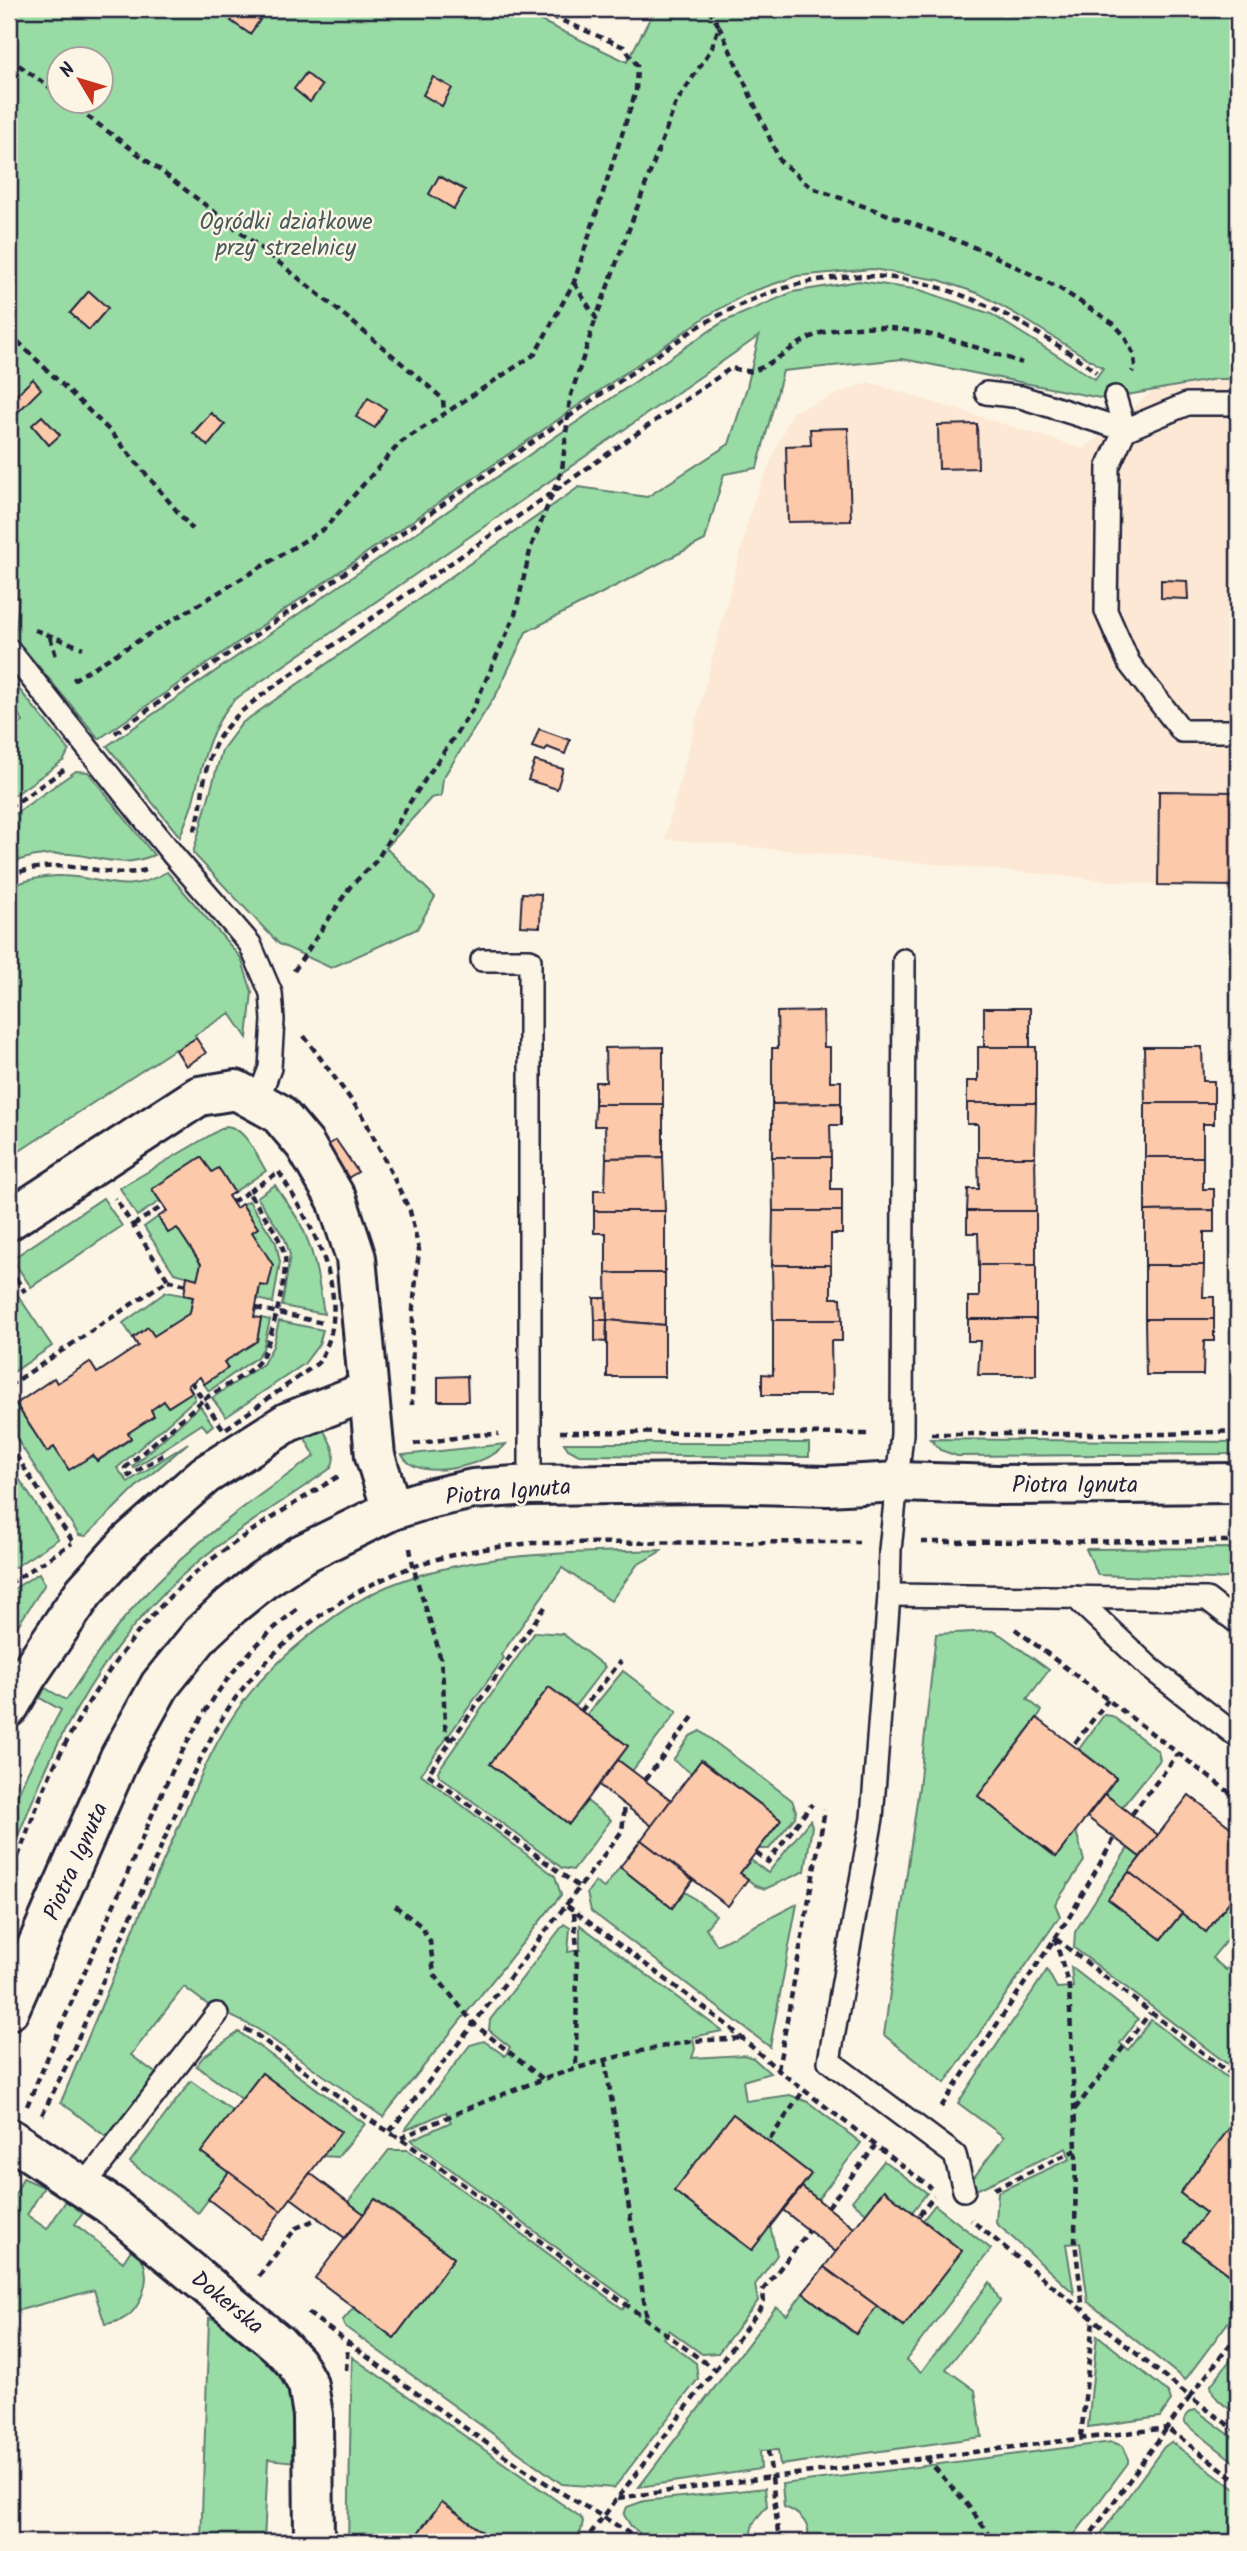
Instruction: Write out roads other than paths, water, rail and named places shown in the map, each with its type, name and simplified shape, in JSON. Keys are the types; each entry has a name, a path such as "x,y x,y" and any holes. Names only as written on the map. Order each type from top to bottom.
{"street":[{"path":"9,1220 200,1096 236,1090 278,1113 305,1145 337,1200 356,1258 376,1456 392,1510"},
{"path":"9,1707 84,1592 129,1542 205,1475 288,1422 368,1391"},
{"name":"Piotra Ignuta","path":"9,2010 120,1757 160,1685 202,1633 263,1580 302,1553 392,1510 473,1489 530,1485 1238,1483"},
{"name":"Dokerska","path":"20,2133 278,2344 296,2363 308,2385 313,2415 314,2542"}],"lane":[{"path":"1121,389 1125,430 1108,467 1106,611 1129,663 1182,731 1238,731"},
{"path":"986,393 1021,397 1125,430 1187,404 1238,404"},
{"path":"9,650 174,856 250,944 271,993 273,1020 270,1068 257,1102"},
{"path":"482,960 530,960 530,1485"},
{"path":"904,960 902,1434 891,1542 872,1818 829,2061 955,2155 964,2190"},
{"path":"889,1595 1207,1599 1238,1623"},
{"path":"1075,1597 1150,1668 1238,1737"},
{"path":"83,2187 217,2014"}],"park label":[{"name":"Ogródki działkowe przy strzelnicy","path":"286,234"}]}
